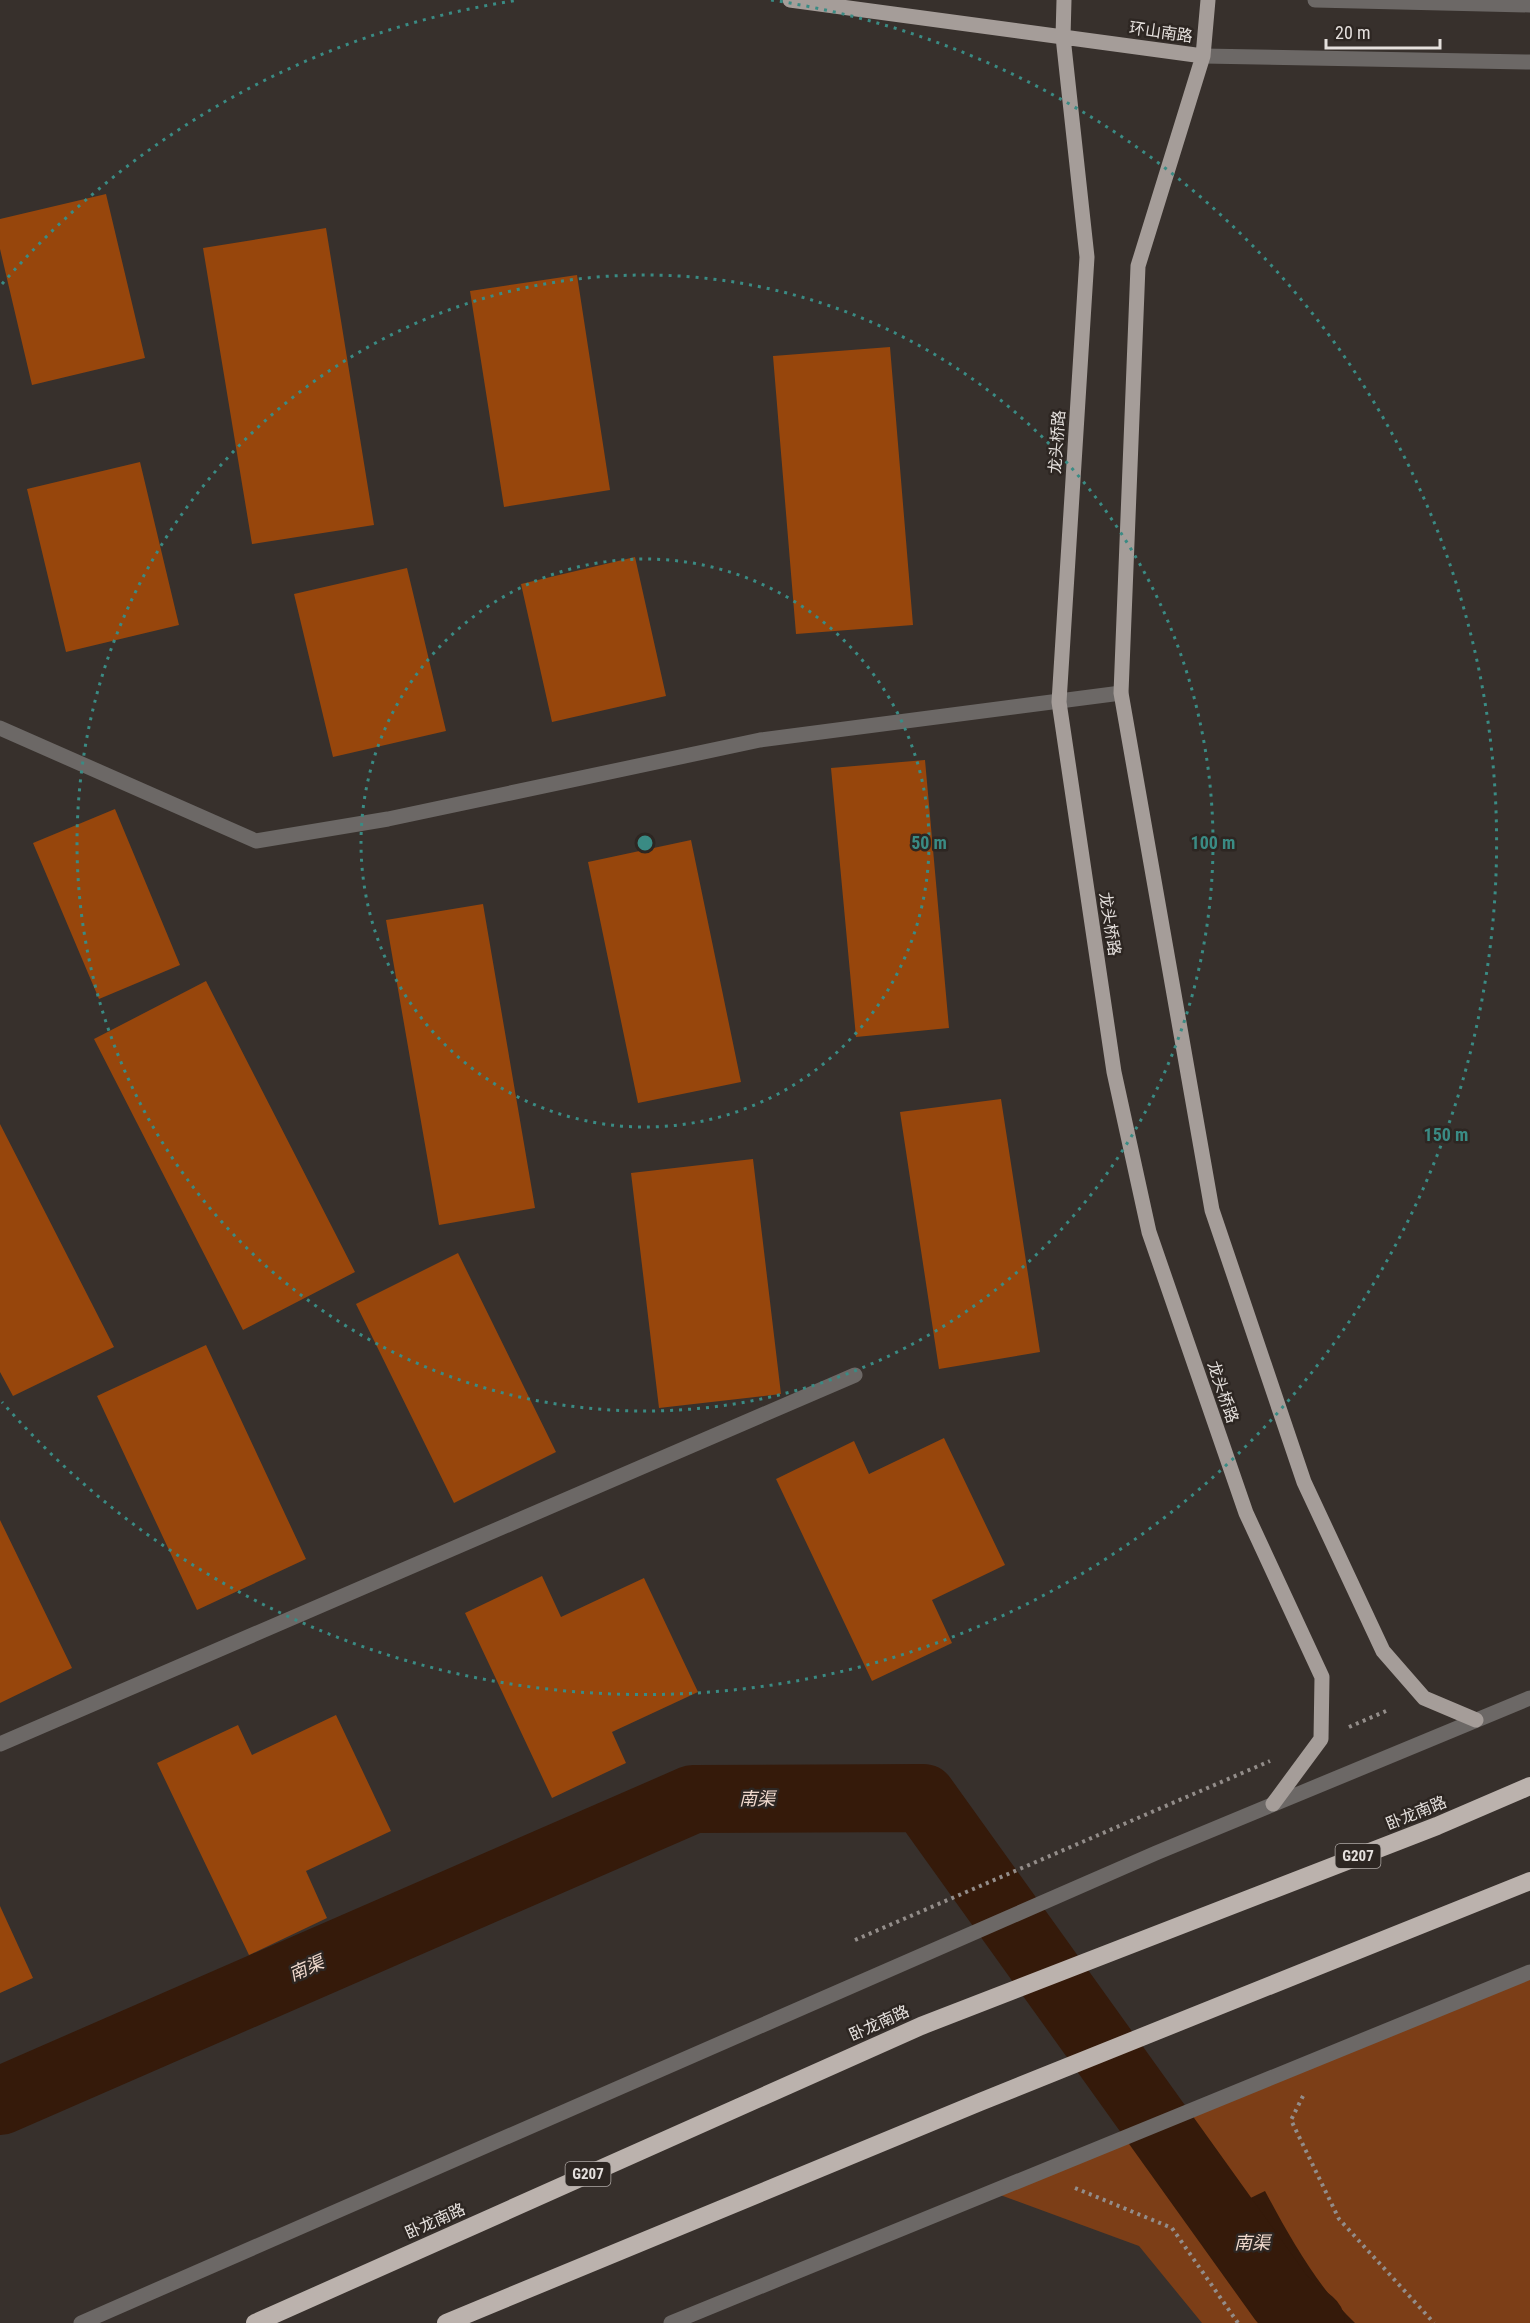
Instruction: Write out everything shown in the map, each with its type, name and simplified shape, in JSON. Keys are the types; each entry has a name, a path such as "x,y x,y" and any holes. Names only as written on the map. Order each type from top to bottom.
{"highway":[{"name":"卧龙南路","path":"255,2323 921,2025 1437,1826 1530,1786"},
{"path":"446,2323 1237,1997 1530,1881"}],"main road":[{"name":"环山南路","path":"790,0 1203,56"},
{"name":"龙头桥路","path":"1064,0 1063,37 1087,257 1059,702 1114,1072 1149,1232 1246,1513 1322,1677 1321,1739"},
{"path":"1208,0 1203,56 1138,266 1121,693 1212,1210 1304,1482 1383,1651 1424,1698 1476,1720"},
{"path":"1274,1804 1321,1739"}],"street":[{"path":"1315,0 1530,5"},
{"name":"环山南路","path":"1203,56 1530,62"},
{"path":"0,728 256,841 388,819 760,740 1121,693"},
{"path":"0,1744 855,1375"},
{"path":"81,2323 1138,1860 1530,1698"},
{"path":"671,2323 1530,1972"}],"path":[{"path":"1321,1739 1386,1711"},
{"path":"855,1940 1278,1758"},
{"path":"1323,2057 1291,2120 1339,2219 1434,2323"},
{"path":"1038,2173 1172,2228 1238,2323"}],"shaded area":[{"path":"1530,1972 1530,2323 1202,2323 1139,2246 992,2192"}],"water":[{"name":"南渠","path":"1265,2191 1317,2278 1355,2323 1267,2323 1240,2291 1199,2223"}],"building":[{"path":"106,194 145,358 32,385 0,249 0,219"},
{"path":"326,228 374,525 252,544 203,248"},
{"path":"577,275 610,490 504,507 470,291"},
{"path":"890,347 913,625 796,634 773,356"},
{"path":"140,462 179,625 66,652 27,489"},
{"path":"635,557 666,696 552,722 521,584"},
{"path":"407,568 446,731 333,757 294,594"},
{"path":"925,760 949,1028 856,1037 831,768"},
{"path":"115,809 180,965 99,999 33,843"},
{"path":"691,840 741,1082 638,1103 588,862"},
{"path":"483,904 535,1208 439,1225 386,920"},
{"path":"206,981 355,1272 243,1330 94,1039"},
{"path":"1001,1099 1040,1352 939,1369 900,1112"},
{"path":"0,1124 114,1347 13,1396 0,1372"},
{"path":"753,1159 781,1394 659,1408 631,1173"},
{"path":"458,1253 556,1452 454,1503 356,1304"},
{"path":"206,1345 306,1559 197,1610 97,1396"},
{"path":"944,1438 1005,1565 932,1600 952,1643 872,1681 776,1479 854,1441 869,1474"},
{"path":"0,1520 72,1668 0,1703"},
{"path":"542,1576 561,1617 644,1578 698,1692 612,1732 626,1763 552,1798 465,1613"},
{"path":"336,1715 391,1831 306,1871 327,1918 249,1955 157,1763 238,1725 252,1755"},
{"path":"0,1906 33,1978 0,1993"}],"waterway":[{"name":"南渠","path":"0,2101 693,1799 923,1798 1282,2299 1311,2323"}]}
